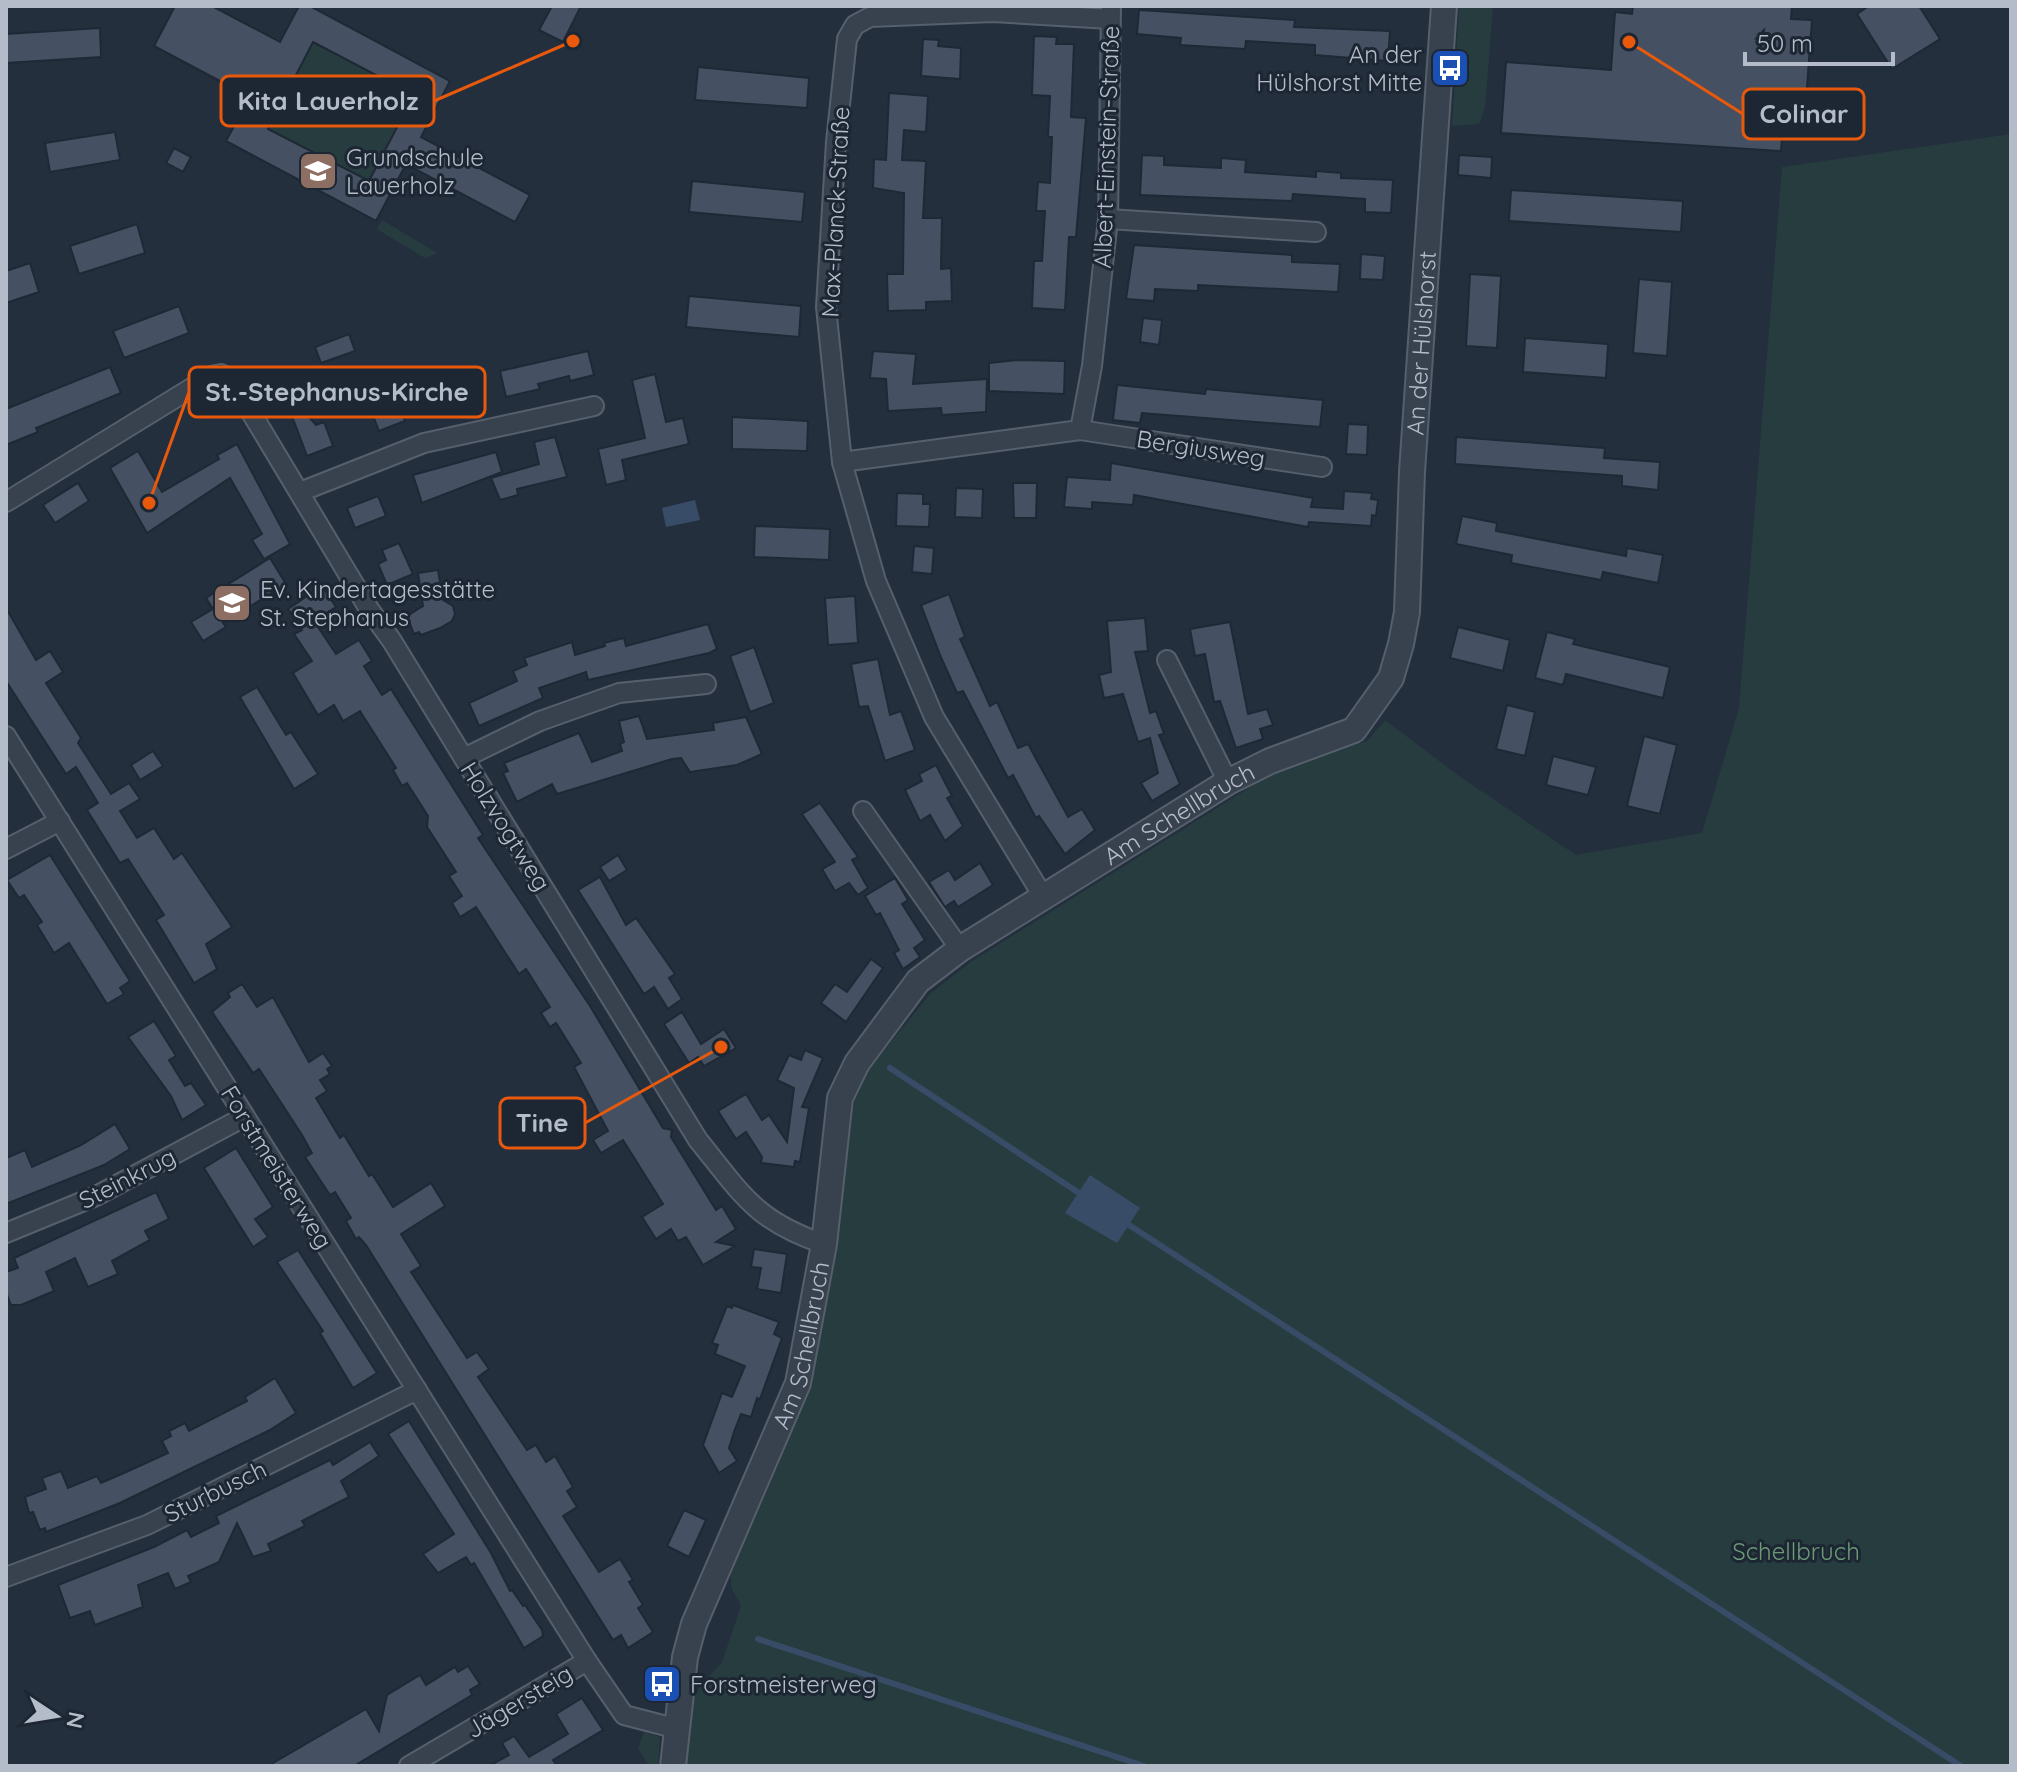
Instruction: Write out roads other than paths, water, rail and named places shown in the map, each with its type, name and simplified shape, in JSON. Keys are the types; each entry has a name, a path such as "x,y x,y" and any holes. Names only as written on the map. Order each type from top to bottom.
{"street":[{"name":"An der Hülshorst","path":"1391,678 1407,612 1412,472 1444,6"},
{"name":"Max-Planck-Straße","path":"1044,898 934,717 876,581 842,462 826,307 836,142 847,39 855,25 870,17 993,12 1110,12"},
{"name":"Albert-Einstein-Straße","path":"1080,430 1092,366 1108,219 1110,12"},
{"path":"1108,219 1316,232"},
{"name":"Holzvogtweg","path":"6,502 211,376 221,374 231,379 698,1140 757,1212 792,1234 824,1244"},
{"path":"300,492 424,443 594,406"},
{"path":"842,462 1080,430"},
{"name":"Bergiusweg","path":"1080,430 1322,467"},
{"path":"1167,660 1228,782"},
{"name":"Am Schellbruch","path":"673,1766 674,1728 685,1657 694,1624 798,1383 824,1244 840,1098 857,1063 918,981 960,949 1228,782 1270,761 1354,730 1391,678"},
{"path":"464,758 540,721 619,693 706,684"},
{"name":"Forstmeisterweg","path":"6,736 587,1661 624,1715 674,1728"},
{"path":"863,811 960,949"},
{"path":"6,849 60,821"},
{"name":"Steinkrug","path":"6,1233 96,1196 244,1117"},
{"name":"Sturbusch","path":"6,1577 147,1525 417,1390"},
{"name":"Jägersteig","path":"409,1766 587,1661"}],"water":[{"path":"695,500 700,520 666,527 662,508"},
{"path":"1090,1175 1140,1208 1117,1243 1065,1213"}],"waterway":[{"path":"890,1068 1079,1193"},
{"path":"1129,1225 1961,1766"},
{"path":"758,1639 1144,1766"}],"place":[{"name":"Kita Lauerholz","path":"573,41"},
{"name":"Colinar","path":"1629,42"},
{"name":"An der Hülshorst Mitte","path":"1450,68"},
{"name":"Grundschule Lauerholz","path":"318,171"},
{"name":"St.-Stephanus-Kirche","path":"149,503"},
{"name":"Ev. Kindertagesstätte St. Stephanus","path":"232,603"},
{"name":"Tine","path":"721,1047"},
{"name":"Forstmeisterweg","path":"662,1684"}],"park label":[{"name":"Schellbruch","path":"1796,1551"}]}
